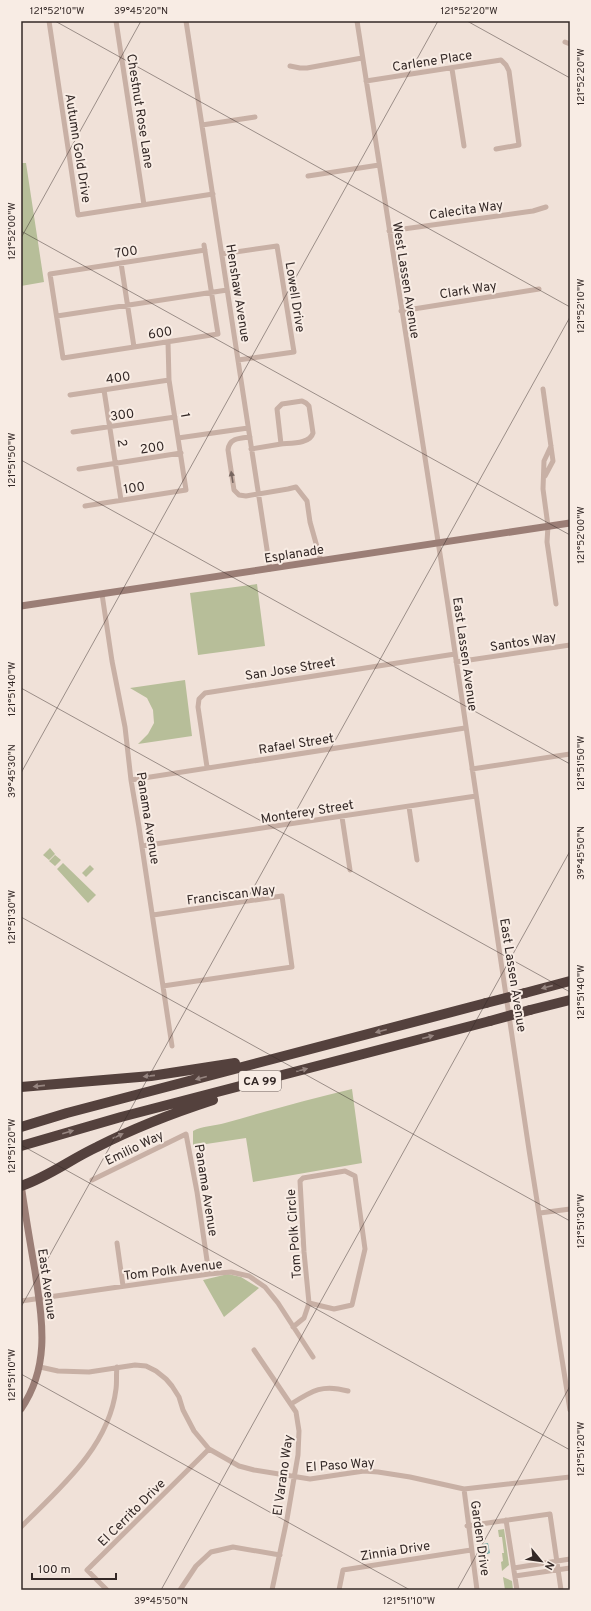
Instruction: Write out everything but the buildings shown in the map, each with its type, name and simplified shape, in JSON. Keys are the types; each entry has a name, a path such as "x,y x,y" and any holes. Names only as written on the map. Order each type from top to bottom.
{"highway":[{"name":"CA 99","path":"25,1126 285,1056 570,982"},
{"name":"CA 99","path":"26,1144 106,1121 570,1000"},
{"path":"21,1087 151,1076 285,1056"},
{"path":"21,1185 33,1182 96,1147 144,1124 176,1112 252,1088 258,1082"}],"main road":[{"name":"Esplanade","path":"21,606 570,523"},
{"name":"East Avenue","path":"21,1185 39,1298 43,1345 40,1367 31,1394 24,1400 21,1409"}],"street":[{"name":"Autumn Gold Drive","path":"49,21 78,215 213,194"},
{"name":"Chestnut Rose Lane","path":"116,21 144,205"},
{"name":"Henshaw Avenue","path":"186,21 270,569"},
{"name":"West Lassen Avenue","path":"357,21 388,230 438,543"},
{"path":"565,42 570,44"},
{"path":"290,66 304,69 362,58"},
{"name":"Carlene Place","path":"366,81 452,69 501,60 509,70 519,145 496,149"},
{"path":"452,69 464,146"},
{"path":"202,125 255,117"},
{"path":"308,176 379,165"},
{"name":"Calecita Way","path":"388,230 537,210 546,207"},
{"name":"Lowell Drive","path":"222,254 277,246 294,352 238,360"},
{"name":"700","path":"57,316 50,274 205,248"},
{"name":"600","path":"57,316 63,358 218,334 205,248"},
{"path":"121,263 134,347"},
{"name":"Clark Way","path":"401,311 539,289"},
{"path":"57,316 227,290"},
{"name":"1","path":"168,342 169,380 186,490"},
{"name":"400","path":"70,395 169,380"},
{"path":"543,389 552,446 552,463 544,477"},
{"name":"2","path":"104,390 120,500"},
{"path":"251,449 308,440 312,437 313,433 309,408 305,402 282,404 277,407 276,412 281,444"},
{"name":"300","path":"73,432 175,417"},
{"path":"178,438 248,428"},
{"path":"250,437 232,440 229,445 228,450 235,492 243,496 296,487 307,501 310,522 319,550 320,561"},
{"path":"552,446 550,452 544,460 543,488 548,526 547,542 556,604"},
{"name":"200","path":"79,469 180,453"},
{"path":"544,460 550,457 552,463"},
{"name":"100","path":"85,506 186,490"},
{"name":"East Lassen Avenue","path":"438,543 529,1150 569,1393 570,1410"},
{"name":"Panama Avenue","path":"102,594 124,727 172,1046"},
{"name":"Santos Way","path":"456,662 570,645"},
{"name":"San Jose Street","path":"207,767 198,707 200,697 205,693 455,654"},
{"name":"Rafael Street","path":"131,780 465,728"},
{"path":"472,769 570,754"},
{"name":"Monterey Street","path":"142,846 476,796"},
{"path":"409,807 417,860"},
{"path":"342,817 350,870"},
{"name":"Franciscan Way","path":"152,915 282,896 292,967 163,986"},
{"name":"Panama Avenue","path":"186,1134 197,1192 209,1274"},
{"name":"Emilio Way","path":"92,1180 186,1134"},
{"name":"Tom Polk Circle","path":"345,1171 355,1176 365,1249 352,1305 334,1309 309,1303 304,1252 300,1181 303,1178 345,1171"},
{"path":"540,1214 570,1209"},
{"path":"117,1243 123,1286"},
{"name":"Tom Polk Avenue","path":"21,1301 231,1272 249,1276 265,1287 278,1303 313,1357"},
{"path":"293,1327 304,1318 309,1303"},
{"name":"El Varano Way","path":"254,1350 291,1404 297,1416 299,1431 298,1455 280,1555 272,1590"},
{"name":"El Paso Way","path":"40,1367 58,1371 89,1372 135,1365 146,1366 156,1371 166,1379 179,1397 183,1410 194,1431 209,1449 239,1466 254,1470 294,1477 310,1478 364,1471 378,1472 410,1477 464,1490 570,1477"},
{"path":"21,1527 72,1477 98,1440 113,1403 116,1389 117,1367"},
{"path":"291,1404 303,1396 325,1388 334,1387 348,1391"},
{"name":"El Cerrito Drive","path":"107,1590 87,1570 209,1449"},
{"name":"Garden Drive","path":"464,1490 477,1590"},
{"path":"468,1526 550,1514 561,1590"},
{"path":"506,1520 518,1590"},
{"path":"180,1590 196,1566 211,1552 233,1547 280,1555"},
{"name":"Zinnia Drive","path":"339,1590 343,1570 471,1550"},
{"path":"514,1568 570,1560"},
{"path":"515,1576 570,1568"}],"green space":[{"path":"21,163 26,163 44,282 21,286"},
{"path":"257,584 265,646 198,655 190,593"},
{"path":"185,680 192,736 138,744 148,734 154,723 153,710 147,698 130,688"},
{"path":"50,848 55,854 49,860 43,855"},
{"path":"55,855 61,860 55,866 49,861"},
{"path":"63,863 96,895 88,903 57,869"},
{"path":"90,865 94,869 86,877 82,873"},
{"path":"352,1089 362,1163 253,1182 246,1138 193,1146 193,1131 197,1129"},
{"path":"228,1274 241,1277 259,1288 224,1317 203,1280"},
{"path":"504,1529 509,1565 502,1571 502,1553 504,1553 502,1537 499,1537 498,1530"},
{"path":"503,1577 512,1581 513,1590 505,1590"}],"water":[{"path":"488,1543 490,1553 485,1555 483,1544"}]}
